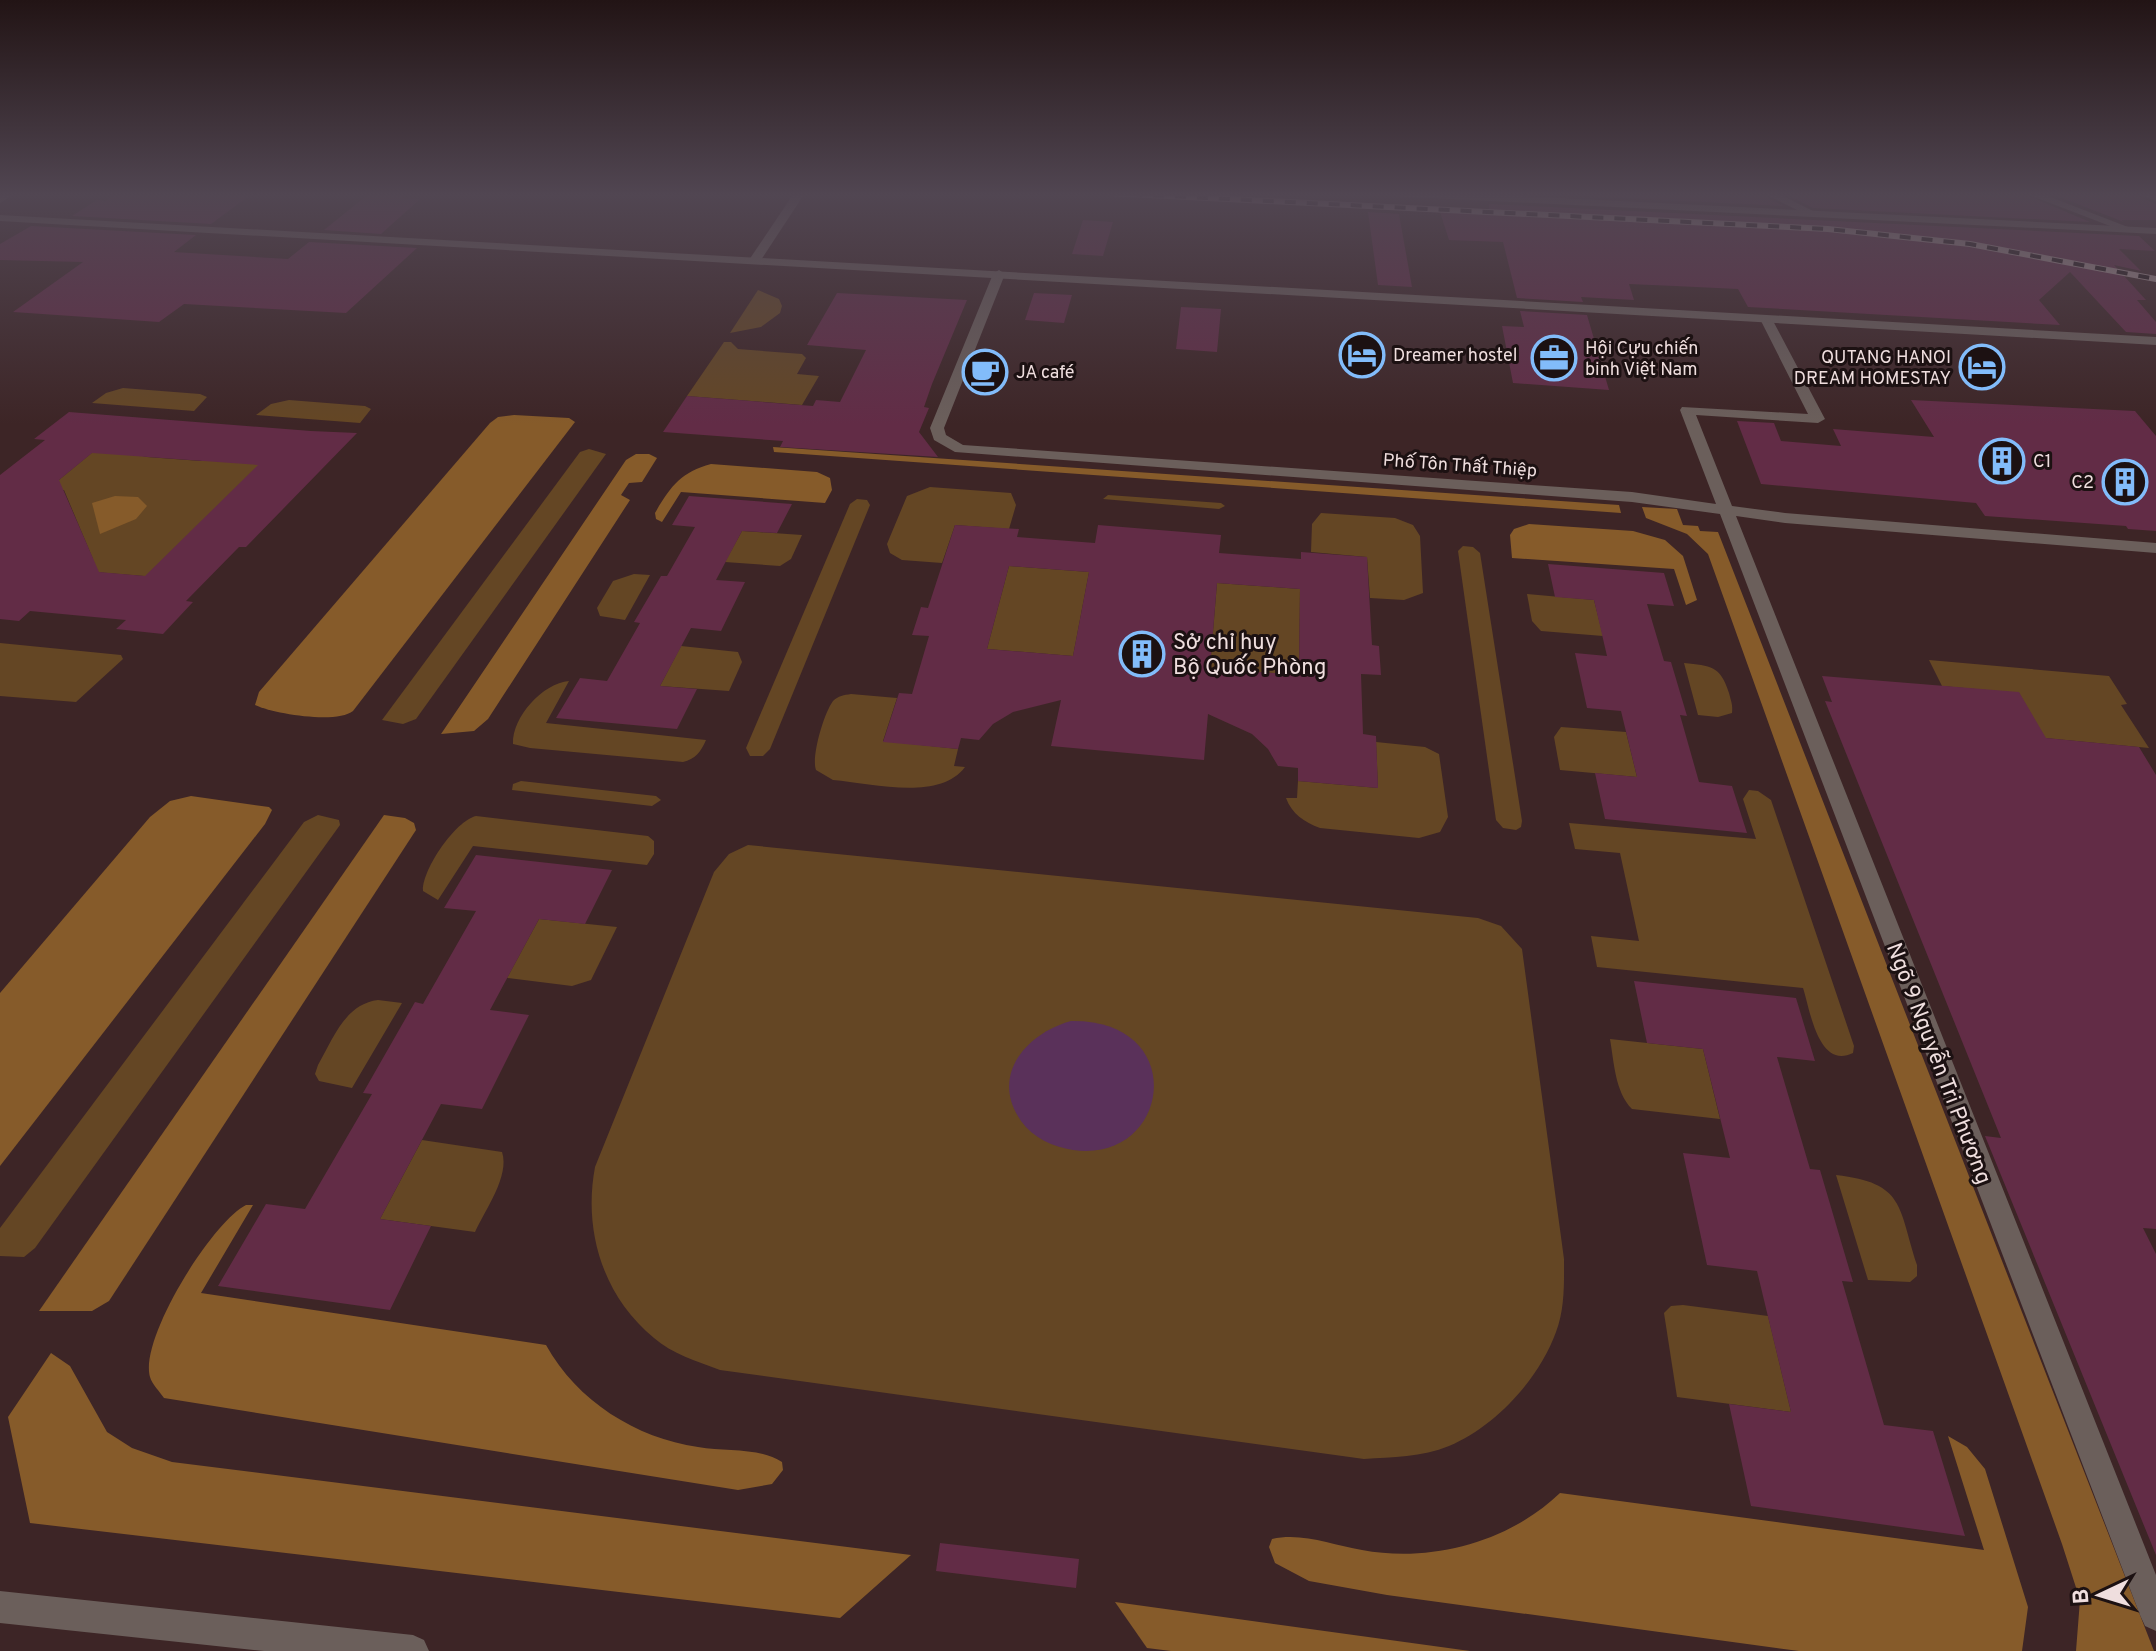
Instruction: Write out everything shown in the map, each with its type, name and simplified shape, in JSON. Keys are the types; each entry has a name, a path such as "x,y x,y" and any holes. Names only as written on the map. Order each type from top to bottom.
{"street":[{"path":"930,270 2156,341"},
{"name":"Phố Tôn Thất Thiệp","path":"999,274 937,428 939,437 960,449 1632,497 1785,518 2156,548"},
{"name":"Ngõ 9 Nguyễn Tri Phương","path":"1766,319 1818,419 1687,410 2156,1615"},
{"path":"0,1607 413,1651"}],"shaded area":[{"path":"758,290 779,299 782,306 780,313 761,327 730,333"},
{"path":"724,342 731,342 738,349 802,354 806,358 797,374 819,376 802,405 687,396"},
{"path":"123,388 207,397 194,411 92,403 106,393"},
{"path":"289,400 371,409 360,423 256,415 271,404"},
{"path":"498,417 569,418 575,422 353,711 334,717 320,717 290,714 255,705 259,692 490,423"},
{"path":"99,447 147,457 201,461 208,456 274,461 156,577 71,570 93,559 64,490 43,493"},
{"path":"773,447 1619,505 1621,513 774,452"},
{"path":"589,449 606,454 416,719 403,724 382,720 580,452"},
{"path":"636,454 649,454 657,458 642,482 629,483 621,495 630,500 488,719 474,731 441,734 626,460"},
{"path":"711,464 817,472 830,478 832,490 825,503 681,492 662,522 656,519 655,513 677,482 692,471"},
{"path":"930,487 1011,493 1016,505 1009,529 955,525 942,563 902,560 890,553 887,544 907,496"},
{"path":"1108,495 1221,503 1225,506 1219,509 1103,499"},
{"path":"115,496 138,497 147,506 136,519 100,534 92,503"},
{"path":"857,499 867,500 870,505 770,749 763,756 750,756 746,748 850,504"},
{"path":"1642,507 1677,509 1683,525 1698,526 1700,531 1718,532 2154,1651 2076,1651 2080,1600 2062,1544 1708,554 1687,534 1646,518"},
{"path":"1321,513 1395,518 1413,525 1420,536 1423,593 1404,600 1370,598 1367,557 1311,552 1312,524"},
{"path":"1529,524 1633,531 1665,540 1683,556 1697,600 1686,605 1674,569 1512,558 1510,535 1514,529"},
{"path":"742,531 802,535 791,559 780,566 725,562"},
{"path":"1463,546 1473,547 1480,553 1522,821 1521,827 1516,830 1503,828 1496,820 1458,551"},
{"path":"1009,566 1089,572 1073,656 987,649"},
{"path":"634,574 650,575 625,620 600,616 597,608 613,581"},
{"path":"1217,583 1300,589 1299,675 1210,668"},
{"path":"1527,594 1594,600 1603,636 1541,631 1532,621"},
{"path":"0,643 121,655 123,659 76,702 0,696"},
{"path":"681,646 738,652 742,662 729,691 660,686"},
{"path":"1929,660 2109,676 2127,704 2121,705 2149,748 2045,738 2019,693 1942,686"},
{"path":"1684,663 1708,666 1718,672 1729,693 1732,713 1718,717 1698,715"},
{"path":"569,681 546,723 706,740 697,754 683,762 513,744 518,723 531,703 549,688"},
{"path":"851,694 897,698 883,741 958,749 954,766 965,767 953,778 939,784 904,788 833,780 816,770 817,746 829,707 837,698"},
{"path":"1561,727 1626,732 1637,777 1560,770 1554,737"},
{"path":"1376,742 1425,747 1439,754 1448,817 1440,832 1419,838 1320,828 1292,809 1286,798 1297,798 1298,781 1378,788"},
{"path":"521,781 656,796 661,800 652,806 512,790 513,784"},
{"path":"1749,790 1758,791 1771,800 1854,1046 1853,1053 1841,1056 1831,1053 1824,1045 1803,988 1597,967 1591,936 1639,941 1620,853 1575,849 1569,823 1756,839 1743,799"},
{"path":"191,796 269,807 272,810 265,824 0,1166 0,993 150,817 170,801"},
{"path":"318,815 339,820 340,825 35,1248 24,1257 0,1256 0,1228 304,822"},
{"path":"384,815 405,818 414,823 416,830 109,1301 92,1311 39,1311"},
{"path":"476,816 648,836 654,841 654,854 647,865 473,846 438,900 423,891 428,871 450,836"},
{"path":"748,845 1478,918 1501,926 1522,949 1564,1259 1559,1323 1539,1367 1499,1414 1466,1438 1428,1452 1364,1459 720,1370 661,1344 622,1303 601,1261 592,1215 595,1167 714,872 729,854"},
{"path":"539,919 617,927 591,980 572,986 507,978"},
{"path":"378,1000 402,1003 352,1088 319,1081 315,1074 318,1065 341,1024 357,1008"},
{"path":"1071,1021 1110,1027 1136,1042 1150,1065 1154,1090 1147,1115 1131,1135 1106,1148 1073,1150 1044,1141 1026,1127 1012,1104 1009,1088 1011,1072 1018,1058 1040,1035"},
{"path":"1610,1039 1703,1049 1720,1119 1632,1109 1619,1085"},
{"path":"422,1140 502,1152 504,1161 500,1182 475,1232 380,1219"},
{"path":"1836,1175 1875,1184 1887,1191 1895,1201 1917,1265 1917,1276 1910,1282 1868,1280"},
{"path":"246,1205 253,1205 201,1293 546,1345 559,1365 591,1400 631,1426 675,1442 763,1454 782,1462 783,1470 772,1484 738,1490 164,1398 150,1377 150,1359 167,1310 181,1283 215,1234"},
{"path":"1671,1306 1768,1316 1791,1412 1677,1397 1664,1313"},
{"path":"51,1353 70,1366 107,1432 132,1448 172,1462 911,1555 840,1618 30,1523 8,1417"},
{"path":"1948,1436 1967,1447 1985,1469 2028,1607 2022,1651 1799,1651 1387,1595 1309,1581 1275,1563 1269,1547 1272,1539 1294,1537 1388,1553 1442,1551 1493,1536 1540,1510 1560,1493 1984,1550"},
{"path":"1115,1602 1470,1651 1171,1651 1147,1648"}],"building":[{"path":"72,270 393,270 346,313 184,304 159,322 13,312"},
{"path":"1376,270 1409,270 1412,287 1378,285"},
{"path":"1510,270 2119,270 2146,300 2137,300 2156,322 2156,334 2126,332 2070,272 2039,300 2060,325 1748,307 1738,289 1629,284 1634,300 1581,297 1583,302 1517,298"},
{"path":"837,293 967,300 932,384 924,407 929,408 919,432 938,457 780,447 783,441 663,432 687,396 813,406 816,400 840,402 866,350 807,345"},
{"path":"1034,293 1072,295 1064,323 1025,320"},
{"path":"1181,307 1221,309 1217,352 1176,349"},
{"name":"Hội Cựu chiến binh Việt Nam","path":"1520,311 1587,315 1609,390 1513,383 1502,326 1524,327"},
{"path":"1911,400 2135,411 2156,436 2156,531 1985,516 1976,503 1761,484 1737,421 1774,423 1781,441 1841,446 1833,429 1934,437"},
{"path":"69,412 357,433 246,547 239,547 186,601 193,602 163,634 116,629 126,620 30,611 19,621 0,619 0,475 45,440 34,439","holes":["92,453 258,465 145,576 99,572 59,480"]},
{"path":"689,496 792,504 777,533 742,531 716,580 745,582 721,631 691,628 660,686 697,689 677,729 556,718 580,678 607,681 640,623 634,622 661,576 667,576 695,527 672,525"},
{"name":"Sở chỉ huy Bộ Quốc Phòng","path":"955,525 1019,529 1017,537 1095,543 1098,525 1221,535 1219,553 1301,559 1301,552 1367,557 1372,645 1379,646 1381,675 1361,674 1363,734 1376,736 1378,788 1298,781 1298,768 1278,766 1268,749 1252,734 1208,714 1204,760 1051,746 1061,700 1013,712 993,724 979,740 961,738 958,749 883,742 899,693 912,694 929,636 912,635 921,607 928,608","holes":["1009,566 1089,572 1073,656 987,649","1217,583 1300,589 1299,675 1210,668"]},
{"path":"1548,564 1664,573 1674,606 1647,604 1664,661 1671,662 1687,716 1680,715 1699,782 1732,786 1747,833 1605,819 1595,773 1637,777 1621,711 1587,708 1575,653 1607,656 1594,600 1555,597"},
{"path":"1822,676 2019,692 2046,738 2139,747 2156,775 2156,1229 2143,1228 2156,1254 2156,1555 1985,1136 2001,1138 1825,701 1832,702"},
{"path":"476,855 612,870 585,924 539,919 490,1010 529,1015 482,1109 441,1104 380,1219 431,1226 390,1310 218,1286 266,1204 305,1209 372,1094 363,1093 415,1002 423,1004 476,911 444,908"},
{"path":"1634,981 1796,998 1815,1061 1777,1057 1810,1169 1820,1170 1853,1282 1842,1281 1884,1425 1933,1431 1965,1536 1751,1506 1729,1404 1791,1412 1757,1271 1707,1265 1683,1153 1730,1158 1703,1049 1647,1043"},
{"path":"940,1543 1079,1559 1076,1588 936,1571"}],"railway":[{"path":"2108,270 2156,279"}],"place":[{"name":"Dreamer hostel","path":"1362,355"},
{"name":"Hội Cựu chiến binh Việt Nam","path":"1554,358"},
{"name":"QUTANG HANOI DREAM HOMESTAY","path":"1982,367"},
{"name":"JA café","path":"985,372"},
{"name":"C1","path":"2002,461"},
{"name":"C2","path":"2125,482"},
{"name":"Sở chỉ huy Bộ Quốc Phòng","path":"1142,654"}]}
